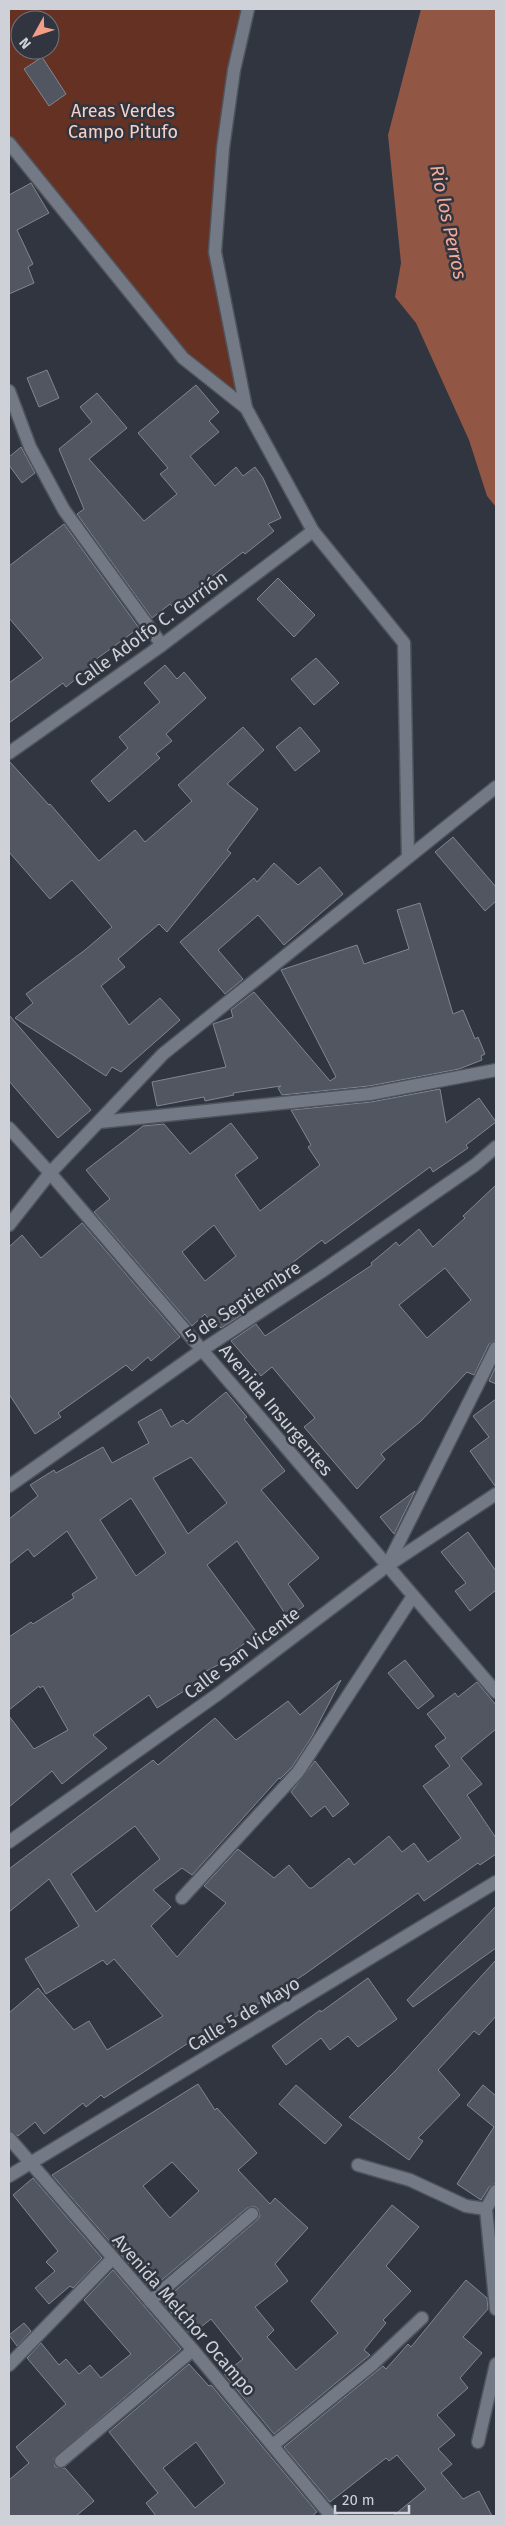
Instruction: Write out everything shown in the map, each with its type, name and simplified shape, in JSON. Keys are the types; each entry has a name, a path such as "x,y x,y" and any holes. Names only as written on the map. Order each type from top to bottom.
{"street":[{"path":"248,9 234,70 223,148 215,252 246,408 313,531 404,642 408,857"},
{"path":"9,143 183,358 246,408"},
{"path":"9,391 30,447 64,510 162,645"},
{"name":"Calle Adolfo C. Gurrión","path":"9,753 162,645 313,531"},
{"path":"9,1225 50,1173 163,1054 496,787"},
{"path":"100,1122 370,1094 496,1070"},
{"name":"Avenida Insurgentes","path":"9,1128 50,1173 496,1692"},
{"name":"5 de Septiembre","path":"9,1486 202,1350 321,1272 475,1165 496,1147"},
{"path":"387,1566 496,1348"},
{"name":"Calle San Vicente","path":"9,1842 218,1694 387,1566 496,1494"},
{"path":"182,1898 298,1772 413,1596"},
{"name":"Calle 5 de Mayo","path":"9,2176 496,1882"},
{"name":"Avenida Melchor Ocampo","path":"9,2138 112,2259 193,2350 331,2516"},
{"path":"358,2165 410,2180 466,2206 486,2209"},
{"path":"496,2191 486,2209 496,2308"},
{"path":"150,2301 252,2214"},
{"path":"9,2365 112,2259"},
{"path":"273,2445 373,2364 422,2318"},
{"path":"61,2461 193,2350"},
{"path":"478,2442 496,2364"}],"green space":[{"name":"Areas Verdes Campo Pitufo","path":"9,9 248,9 234,70 215,252 246,408 183,358 9,143"}],"water":[{"name":"Rio los Perros","path":"421,9 496,9 496,507 487,496 469,440 416,323 395,297 401,263 388,135"}],"building":[{"path":"38,60 44,60 66,94 49,106 24,69"},
{"path":"31,183 49,213 17,230 33,264 28,267 34,283 9,294 9,195"},
{"path":"47,370 59,398 39,407 27,378"},
{"path":"196,385 219,412 209,421 219,432 190,456 215,486 236,467 243,476 255,467 263,478 281,518 268,524 274,531 245,554 243,552 173,607 170,604 152,618 77,514 84,509 59,449 92,422 80,407 97,393 127,428 89,459 144,521 177,494 160,474 168,468 138,433"},
{"path":"21,447 35,473 22,483 9,465 9,457"},
{"path":"64,524 139,628 91,663 93,665 66,687 63,683 9,723 9,683 43,658 9,618 9,566"},
{"path":"278,578 315,615 294,637 257,599"},
{"path":"316,658 339,683 314,705 291,679"},
{"path":"165,665 177,679 184,672 206,698 166,734 172,741 156,754 160,758 109,802 91,781 128,748 119,737 160,702 144,683"},
{"path":"243,727 264,750 227,784 258,809 227,850 231,853 167,932 159,924 118,959 125,967 101,986 129,1025 160,998 180,1020 121,1072 112,1067 106,1076 15,1018 33,1003 26,994 85,950 112,927 72,880 50,899 9,852 9,761 50,804 99,861 135,830 145,842 192,801 178,785"},
{"path":"300,727 320,751 295,771 276,747"},
{"path":"453,837 496,887 496,901 485,911 435,852"},
{"path":"274,863 298,885 320,867 343,894 284,945 258,915 218,950 243,979 225,994 180,942 254,878 257,882"},
{"path":"420,903 453,1014 463,1010 475,1039 478,1037 485,1054 481,1056 482,1060 459,1069 369,1086 282,1095 278,1088 281,1086 233,1093 234,1095 205,1101 204,1097 157,1106 152,1082 226,1067 213,1024 233,1017 231,1010 254,992 330,1081 336,1077 281,970 357,945 364,964 409,949 397,910"},
{"path":"9,1015 91,1110 58,1138 9,1081"},
{"path":"440,1089 446,1123 479,1098 496,1122 466,1145 468,1148 433,1172 430,1167 325,1244 322,1240 240,1303 246,1312 221,1328 217,1324 214,1326 205,1314 192,1326 94,1212 110,1199 86,1170 143,1126 164,1124 190,1154 231,1123 258,1158 235,1175 260,1211 320,1165 308,1147 311,1145 291,1110 371,1102","holes":["214,1225 236,1256 205,1281 182,1252"]},
{"path":"496,1185 496,1340 489,1344 474,1375 467,1372 421,1421 381,1454 385,1459 357,1489 304,1427 315,1418 272,1367 261,1376 231,1341 256,1324 265,1336 372,1265 371,1263 396,1242 399,1246 419,1229 433,1247 465,1218 463,1216","holes":["445,1268 471,1300 427,1338 399,1305"]},
{"path":"82,1223 180,1337 151,1361 148,1357 132,1371 126,1365 58,1413 61,1417 35,1434 9,1394 9,1247 22,1235 41,1258"},
{"path":"496,1366 496,1384 489,1381"},
{"path":"226,1392 247,1417 244,1419 285,1471 261,1490 319,1558 288,1584 304,1606 288,1618 237,1541 207,1565 258,1634 231,1653 233,1657 197,1676 200,1681 157,1708 149,1695 93,1735 107,1748 62,1784 52,1771 9,1807 9,1716 34,1749 68,1730 43,1686 40,1688 39,1686 9,1710 9,1637 31,1622 33,1624 74,1598 72,1594 97,1578 67,1531 34,1557 28,1549 9,1564 9,1519 38,1496 30,1485 54,1470 56,1473 103,1447 112,1463 149,1443 138,1422 161,1409 171,1427 183,1420 187,1424","holes":["191,1457 227,1503 188,1534 153,1478","131,1498 166,1553 136,1576 100,1520"]},
{"path":"496,1399 495,1486 470,1451 489,1437 473,1416"},
{"path":"415,1491 394,1534 380,1517"},
{"path":"468,1532 496,1571 496,1590 470,1611 455,1591 466,1583 441,1552"},
{"path":"405,1660 434,1696 418,1709 388,1673"},
{"path":"341,1680 311,1738 292,1767 279,1778 192,1875 182,1868 153,1890 171,1907 151,1926 177,1957 226,1903 204,1886 238,1849 274,1878 289,1865 309,1888 312,1888 349,1858 354,1865 389,1836 402,1852 414,1843 428,1862 461,1838 423,1786 450,1766 435,1746 446,1738 427,1714 455,1693 458,1697 477,1682 496,1705 496,1729 461,1758 482,1784 467,1795 496,1838 496,1854 480,1865 478,1863 424,1901 418,1893 305,1974 252,2008 220,2025 219,2023 104,2098 101,2095 86,2107 83,2103 44,2134 35,2122 18,2136 9,2130 9,2013 38,1988 74,2030 89,2021 107,2050 163,2016 114,1959 107,1965 103,1960 46,1994 25,1959 79,1926 49,1879 9,1912 9,1869 153,1760 158,1765 215,1718 236,1740 288,1701 300,1715","holes":["135,1826 160,1859 96,1912 71,1874"]},
{"path":"315,1761 349,1804 333,1817 325,1806 311,1817 291,1792"},
{"path":"496,1906 496,1948 413,2007 407,2000"},
{"path":"496,1960 496,2016 479,2035 474,2031 438,2070 460,2095 418,2138 423,2141 409,2160 349,2117 396,2070"},
{"path":"368,1978 397,2019 358,2047 348,2036 330,2050 321,2038 286,2065 272,2046 320,2010 321,2012"},
{"path":"198,2084 215,2110 217,2108 257,2153 238,2170 270,2204 275,2198 308,2228 275,2264 288,2281 255,2307 274,2330 267,2337 296,2370 338,2333 311,2301 392,2205 419,2227 386,2266 411,2291 383,2320 386,2323 364,2350 370,2355 274,2434 224,2374 243,2359 211,2319 191,2335 162,2302 257,2220 260,2216 258,2209 254,2206 247,2208 151,2289 52,2175","holes":["172,2162 199,2191 170,2218 143,2186"]},
{"path":"296,2085 342,2125 325,2144 279,2104"},
{"path":"483,2085 496,2096 496,2183 489,2187 481,2200 457,2184 494,2127 467,2105"},
{"path":"33,2178 102,2258 73,2288 70,2286 49,2304 35,2288 55,2271 46,2262 58,2251 13,2195"},
{"path":"113,2270 181,2349 54,2458 55,2467 65,2468 94,2501 76,2516 9,2516 9,2480 29,2463 16,2447 66,2404 27,2358 41,2343 59,2365 66,2359 79,2374 90,2365 101,2378 131,2354 84,2300"},
{"path":"466,2280 487,2298 488,2309 463,2337 482,2353 460,2378 468,2388 437,2415 455,2435 438,2449 452,2464 441,2473 463,2499 479,2491 492,2516 393,2516 426,2489 397,2455 389,2461 386,2458 330,2502 284,2447 383,2366 386,2369 408,2344 411,2347"},
{"path":"24,2323 31,2331 17,2346 9,2335"},
{"path":"189,2364 209,2386 211,2385 317,2512 312,2516 156,2516 146,2503 158,2493 109,2432","holes":["196,2442 225,2483 195,2508 163,2468"]}]}
